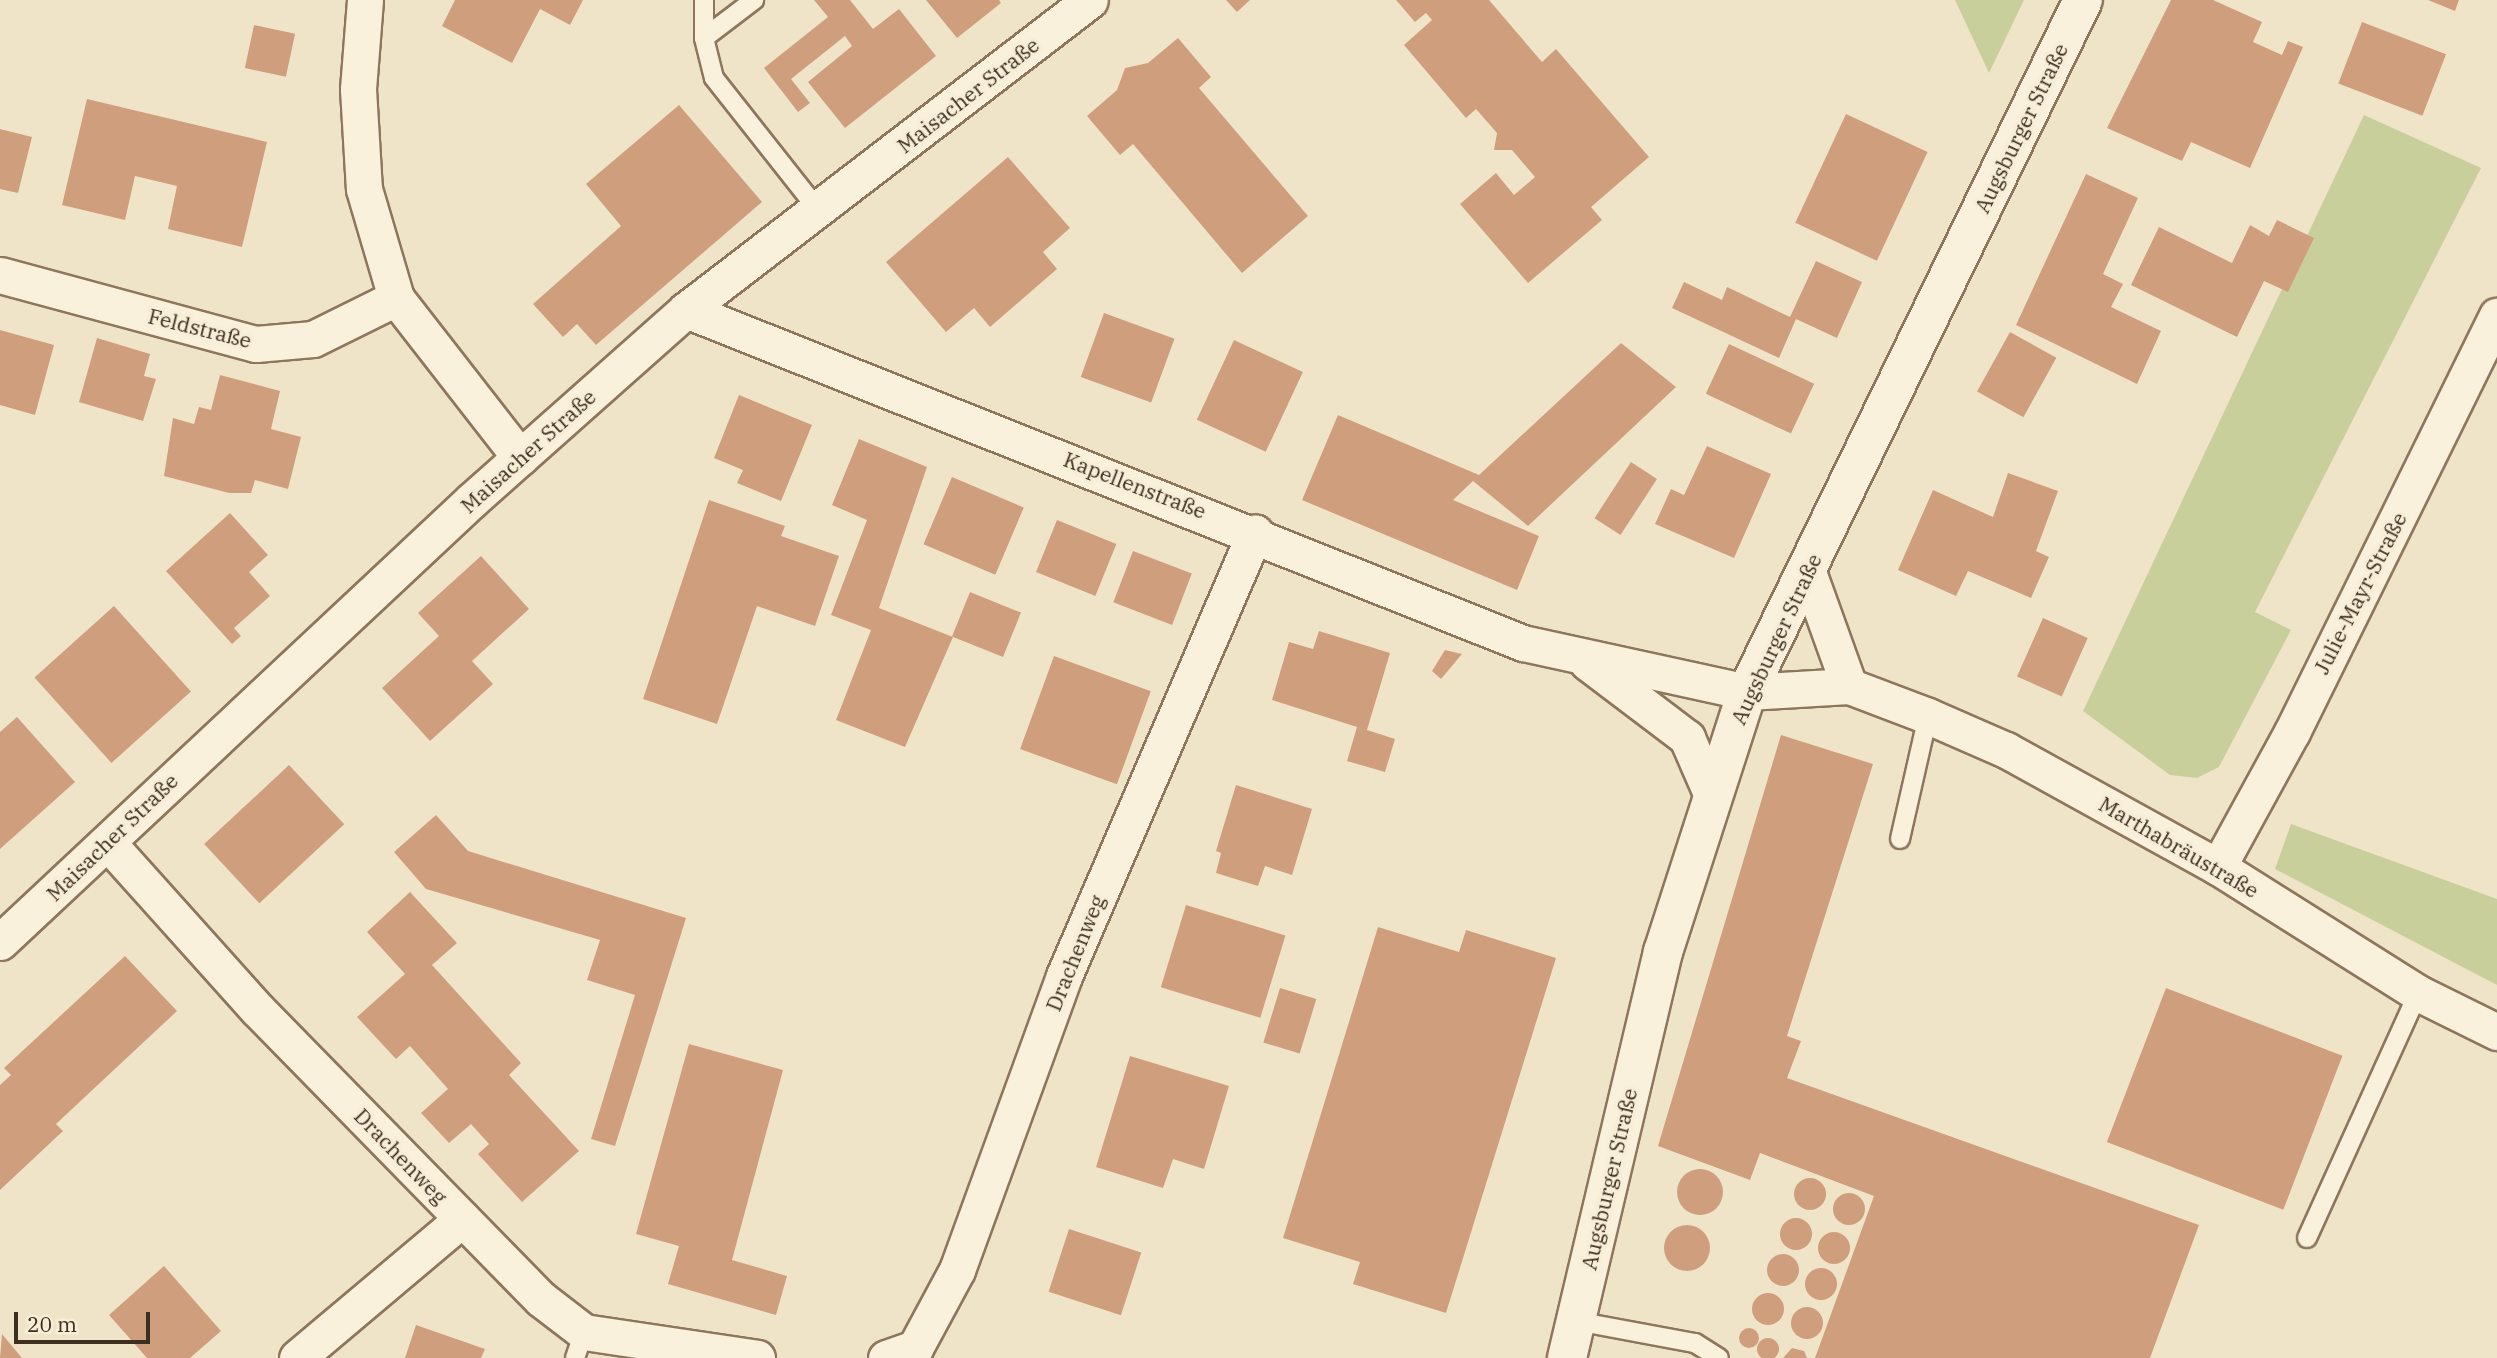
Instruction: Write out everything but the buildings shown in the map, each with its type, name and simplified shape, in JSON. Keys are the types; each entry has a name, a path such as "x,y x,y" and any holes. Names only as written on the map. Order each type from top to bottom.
{"street":[{"path":"365,0 358,89 364,189 396,298 520,457"},
{"name":"Maisacher Straße","path":"0,942 520,457 686,310 817,207 900,150 1090,0"},
{"name":"Augsburger Straße","path":"1567,1358 1663,952 1710,791 1747,692 1808,572 2083,0"},
{"name":"Feldstraße","path":"0,275 256,344 313,339 396,298"},
{"name":"Kapellenstraße","path":"686,310 1255,532 1500,635 1584,660 1747,692"},
{"name":"Julie-Mayr-Straße","path":"2218,867 2292,732 2497,316"},
{"name":"Drachenweg","path":"886,1358 915,1348 957,1270 1064,976 1255,532"},
{"path":"1808,572 1849,686"},
{"name":"Kapellenstraße","path":"1584,660 1687,737 1710,791"},
{"name":"Marthabräustraße","path":"1747,692 1849,686 2006,750 2218,867 2418,993 2497,1032"},
{"name":"Drachenweg","path":"108,843 462,1219 541,1299 579,1345 757,1358"},
{"path":"297,1358 462,1219"}],"lane":[{"path":"704,0 704,38 714,78 817,207"},
{"path":"704,38 754,0"},
{"path":"1900,839 1928,716"},
{"path":"2307,1238 2418,993"},
{"path":"1576,1321 1695,1343 1719,1358"}],"green space":[{"path":"1955,0 2024,0 1989,73"},
{"path":"2364,115 2481,168 2255,612 2291,630 2219,767 2197,778 2170,775 2083,711"},
{"path":"2291,824 2497,899 2497,985 2275,869"}]}
